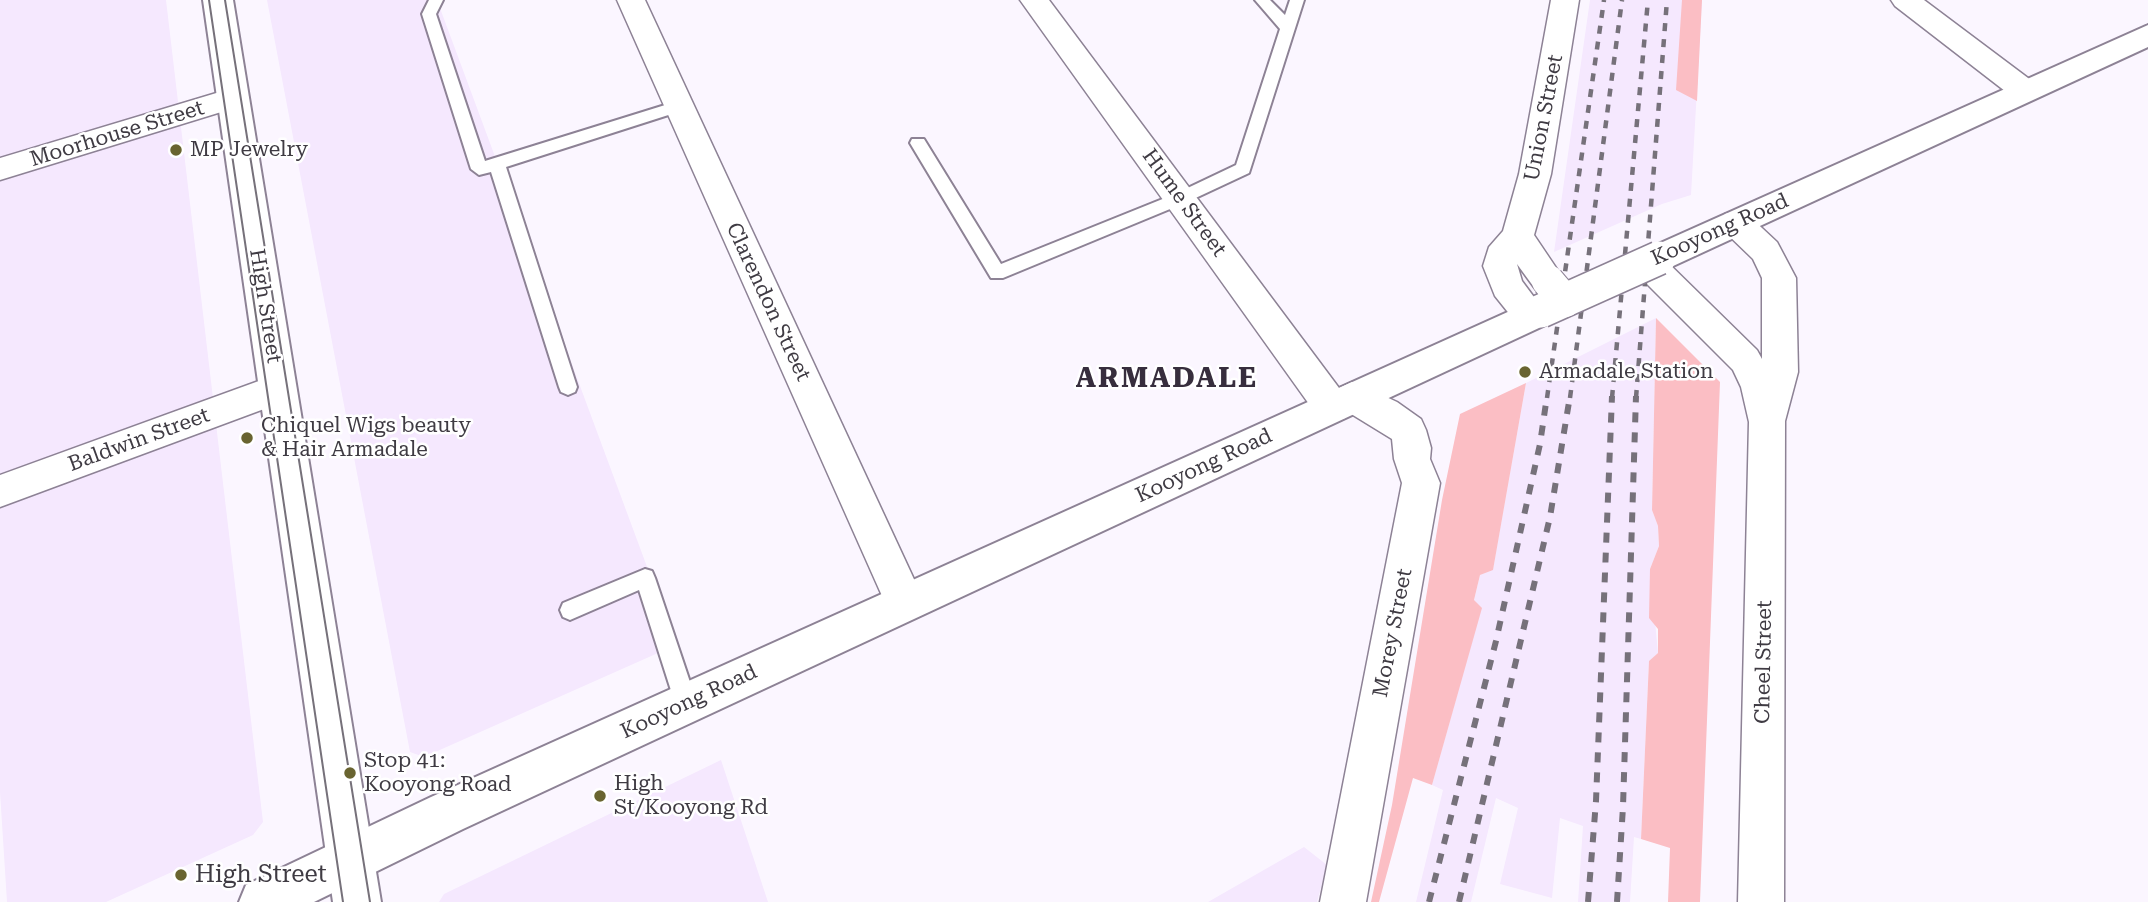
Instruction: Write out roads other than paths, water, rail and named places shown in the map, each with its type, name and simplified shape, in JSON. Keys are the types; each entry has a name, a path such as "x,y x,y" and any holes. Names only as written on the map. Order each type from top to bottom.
{"street":[{"name":"High Street","path":"218,0 354,881"},
{"name":"Clarendon Street","path":"631,0 905,603"},
{"name":"Hume Street","path":"1034,0 1181,198 1342,402"},
{"name":"Union Street","path":"1546,302 1507,287 1500,266 1501,256 1518,235 1535,174 1565,0"},
{"path":"1905,0 2025,91"},
{"name":"Kooyong Road","path":"263,902 354,881 686,703 1342,402 1546,302 1655,265 1736,223 2148,35"},
{"name":"Moorhouse Street","path":"0,169 233,99"},
{"name":"Cheel Street","path":"1736,223 1765,251 1779,278 1780,372 1767,422"},
{"name":"Cheel Street","path":"1655,265 1745,360 1759,386 1767,422 1761,902"},
{"name":"Baldwin Street","path":"0,491 278,389"},
{"name":"Morey Street","path":"1342,402 1384,413 1408,430 1413,448 1412,459 1421,484 1343,902"}],"lane":[{"path":"436,0 429,13 479,169 678,106"},
{"path":"1262,0 1287,27"},
{"path":"918,143 997,272 1181,198 1243,169 1297,0"},
{"path":"497,164 568,387"},
{"path":"570,610 645,578 686,703"}],"tram line":[{"path":"209,0 343,902"},
{"path":"225,0 370,902"}],"railway":[{"path":"1547,398 1604,0"},
{"path":"1570,398 1622,0"},
{"path":"1612,398 1648,0"},
{"path":"1636,398 1667,0"},
{"path":"1429,902 1496,641 1540,444 1547,396"},
{"path":"1459,902 1550,517 1570,396"},
{"path":"1588,902 1596,801 1612,396"},
{"path":"1617,902 1623,807 1636,396"}],"place":[{"name":"MP Jewelry","path":"176,150"},
{"name":"Armadale Station","path":"1525,372"},
{"name":"Chiquel Wigs beauty & Hair Armadale","path":"247,438"},
{"name":"Stop 41: Kooyong Road","path":"350,773"},
{"name":"High St/Kooyong Rd","path":"600,796"},
{"name":"High Street","path":"181,875"}],"district":[{"name":"ARMADALE","path":"1167,379"}]}
